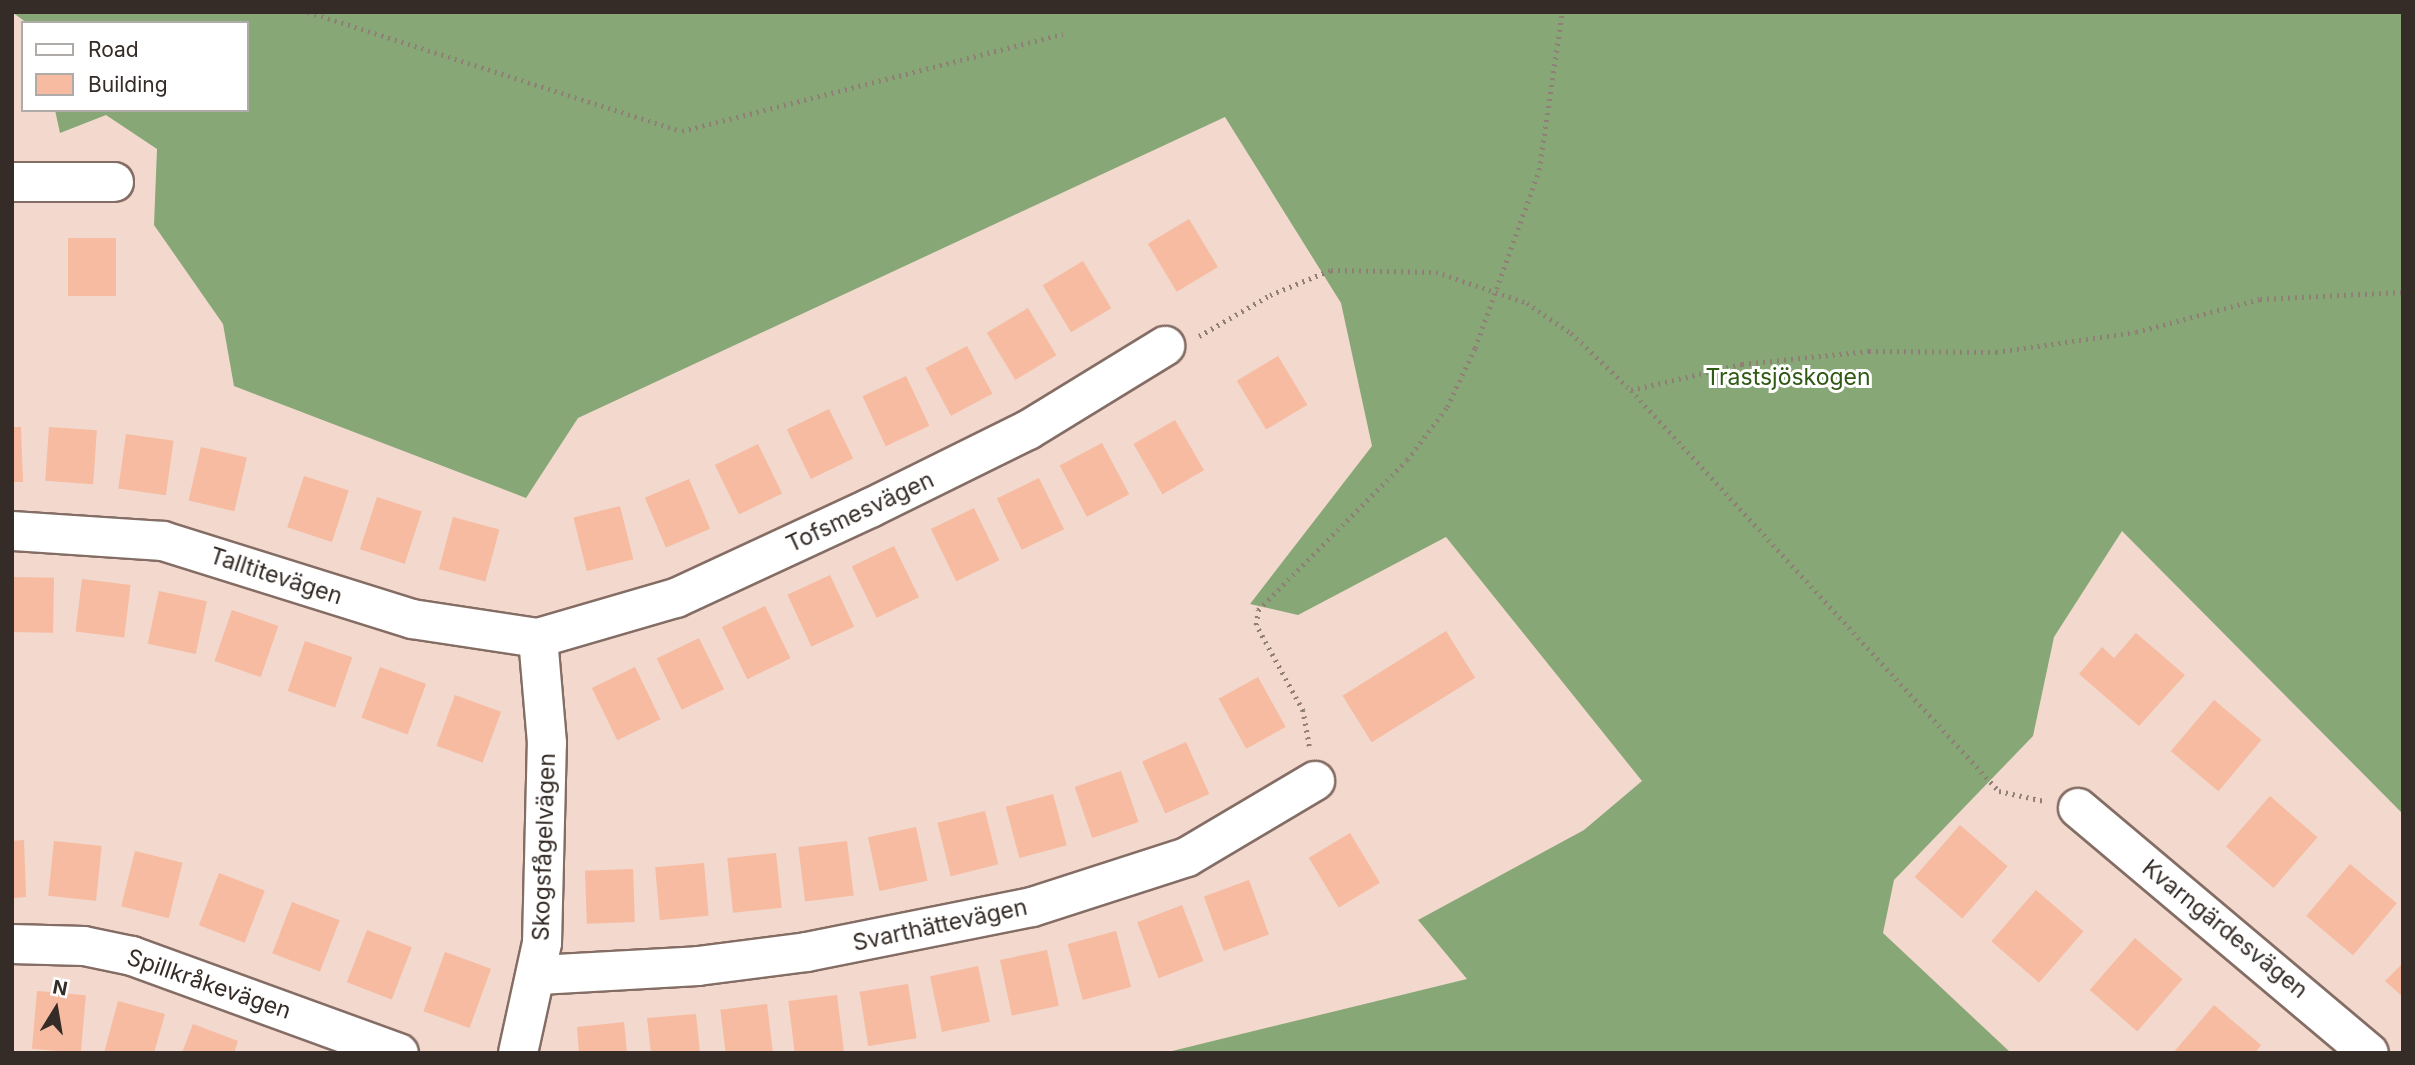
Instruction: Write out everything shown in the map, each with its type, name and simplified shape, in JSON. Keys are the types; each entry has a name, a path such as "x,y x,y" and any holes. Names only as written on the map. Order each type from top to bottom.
{"street":[{"path":"12,183 114,182"},
{"name":"Tofsmesvägen","path":"538,638 676,598 870,508 1028,430 1165,346"},
{"name":"Talltitevägen","path":"12,531 163,541 412,619 538,638"},
{"name":"Skogsfågelvägen","path":"518,1053 539,975 547,743 538,638"},
{"name":"Svarthättevägen","path":"539,975 698,966 807,952 1032,907 1187,857 1315,781"},
{"name":"Kvarngärdesvägen","path":"2078,808 2369,1053"},
{"name":"Spillkråkevägen","path":"12,944 84,946 145,960 400,1053"}],"path":[{"path":"309,12 682,131 1063,34"},
{"path":"1315,781 1303,711 1260,635 1258,610 1431,433 1475,348 1493,289 1539,170 1562,12"},
{"path":"1165,346 1193,340 1270,295 1331,270 1436,272 1493,289 1527,303 1571,333 1631,390 1999,791 2078,808"},
{"path":"1631,390 1742,364 1869,351 1996,352 2136,332 2260,299 2403,292"}],"green space":[{"name":"Trastsjöskogen","path":"12,12 2403,12 2403,814 2122,531 2054,637 2033,736 1894,880 1883,933 2011,1053 1164,1053 1467,979 1418,920 1584,830 1642,781 1446,537 1298,615 1250,604 1372,446 1341,303 1225,117 578,418 526,498 234,386 223,324 154,225 157,149 106,115 60,133 55,112 248,112 248,21 24,21"}],"building":[{"path":"1189,219 1218,267 1177,292 1148,244"},
{"path":"68,238 116,238 116,296 68,296"},
{"path":"1083,261 1111,308 1071,332 1043,285"},
{"path":"1028,308 1056,355 1015,380 987,333"},
{"path":"967,346 992,394 951,416 926,368"},
{"path":"1278,356 1307,405 1266,430 1237,381"},
{"path":"906,376 929,426 886,446 862,396"},
{"path":"829,409 853,458 811,479 787,430"},
{"path":"1175,420 1204,470 1162,494 1133,444"},
{"path":"12,427 21,427 23,482 12,482"},
{"path":"49,427 97,430 93,484 45,481"},
{"path":"126,434 174,441 166,495 118,488"},
{"path":"1102,443 1129,494 1087,517 1060,466"},
{"path":"758,444 782,493 739,514 715,465"},
{"path":"201,447 247,458 234,511 189,501"},
{"path":"304,476 349,491 332,542 287,527"},
{"path":"1039,478 1064,529 1022,550 997,499"},
{"path":"689,479 710,529 666,547 645,498"},
{"path":"377,497 422,512 405,564 360,549"},
{"path":"620,506 633,559 587,571 573,518"},
{"path":"974,508 999,560 956,581 931,529"},
{"path":"453,517 499,529 485,582 439,569"},
{"path":"894,546 919,597 877,618 852,567"},
{"path":"830,575 854,627 811,647 787,595"},
{"path":"12,577 54,578 53,633 12,632"},
{"path":"82,579 131,585 124,638 76,632"},
{"path":"159,591 207,601 196,654 148,644"},
{"path":"765,606 790,658 747,679 722,627"},
{"path":"232,610 278,626 261,677 214,661"},
{"path":"1446,631 1475,678 1372,742 1343,696"},
{"path":"2136,633 2185,675 2139,726 2079,674 2102,647 2114,658"},
{"path":"699,638 724,689 682,710 657,659"},
{"path":"305,641 352,657 335,707 288,691"},
{"path":"380,667 426,684 408,735 362,718"},
{"path":"635,667 660,719 617,740 592,688"},
{"path":"1258,677 1286,727 1246,749 1219,699"},
{"path":"455,695 501,712 483,763 437,746"},
{"path":"2214,700 2261,740 2218,791 2171,751"},
{"path":"1186,742 1209,794 1165,814 1142,762"},
{"path":"1121,771 1139,822 1092,838 1075,787"},
{"path":"1053,794 1067,845 1019,858 1006,807"},
{"path":"2270,796 2318,837 2274,888 2226,847"},
{"path":"985,811 998,864 951,876 937,823"},
{"path":"1960,825 2008,866 1962,918 1915,877"},
{"path":"916,827 927,881 880,891 868,837"},
{"path":"1350,833 1380,883 1339,907 1309,858"},
{"path":"24,840 26,897 12,898 12,841"},
{"path":"54,841 102,846 96,901 48,896"},
{"path":"847,841 854,896 805,902 798,847"},
{"path":"135,851 183,863 169,918 121,906"},
{"path":"776,853 782,908 733,913 727,858"},
{"path":"704,863 709,916 660,920 655,867"},
{"path":"2350,864 2397,903 2353,955 2306,916"},
{"path":"633,869 635,922 587,924 585,871"},
{"path":"219,873 265,891 245,943 199,925"},
{"path":"1249,880 1269,935 1224,951 1204,896"},
{"path":"2036,890 2084,931 2039,983 1991,941"},
{"path":"292,902 340,920 320,972 272,953"},
{"path":"1182,905 1204,961 1159,978 1137,922"},
{"path":"367,930 412,947 392,999 347,982"},
{"path":"1116,931 1131,987 1083,1000 1068,944"},
{"path":"2135,938 2183,979 2137,1031 2090,990"},
{"path":"1047,950 1059,1006 1012,1016 1000,960"},
{"path":"445,952 491,969 469,1028 423,1011"},
{"path":"2403,963 2403,997 2385,981"},
{"path":"978,966 990,1022 942,1032 930,976"},
{"path":"908,984 917,1038 868,1046 860,992"},
{"path":"37,991 86,995 81,1053 32,1049"},
{"path":"837,995 844,1052 795,1053 788,1001"},
{"path":"118,1001 165,1014 154,1053 104,1053"},
{"path":"767,1004 773,1053 726,1053 720,1010"},
{"path":"2214,1005 2261,1045 2255,1053 2173,1053"},
{"path":"696,1014 700,1053 651,1053 647,1018"},
{"path":"624,1022 627,1053 579,1053 577,1027"},
{"path":"193,1024 238,1041 234,1053 182,1053"}]}
